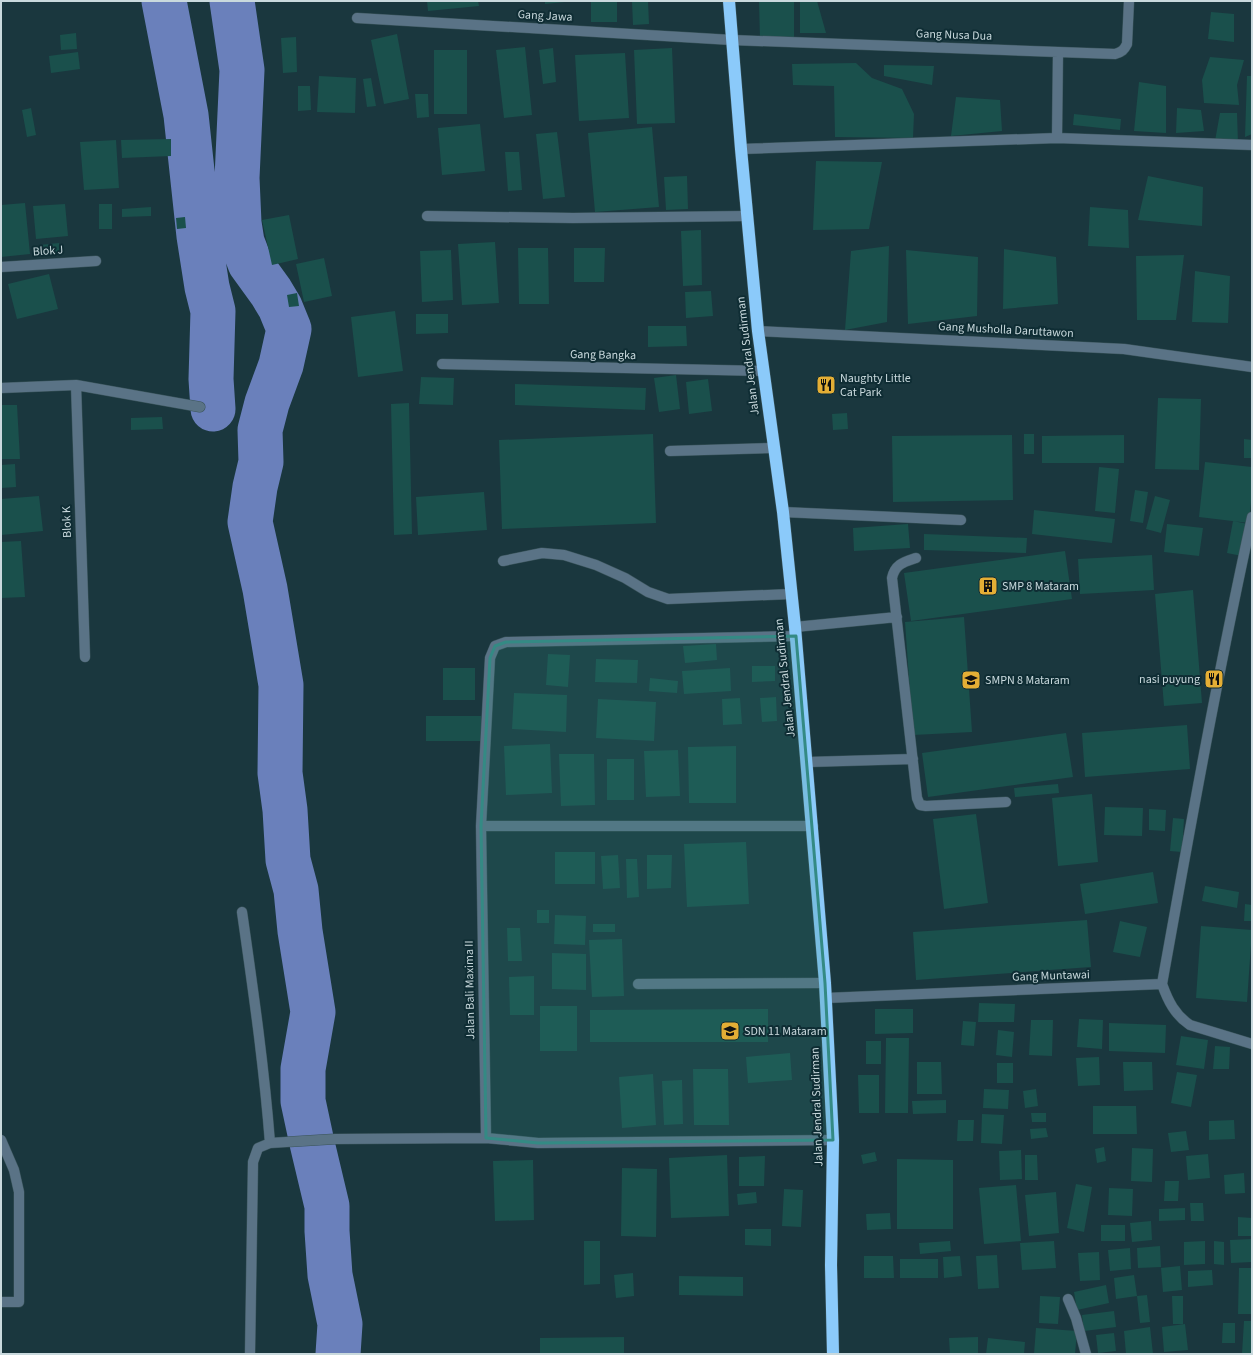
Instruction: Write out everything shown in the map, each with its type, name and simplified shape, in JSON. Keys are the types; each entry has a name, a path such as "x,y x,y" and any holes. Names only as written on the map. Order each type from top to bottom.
{"highway":[{"name":"Jalan Jendral Sudirman","path":"729,1 758,332 774,448 796,631 808,762 825,983 833,1140 831,1265 832,1354"}],"street":[{"name":"Gang Nusa Dua","path":"732,40 1115,54 1121,52 1127,44 1129,1"},
{"name":"Gang Jawa","path":"357,18 732,40"},
{"path":"1057,138 1058,52"},
{"path":"741,149 1057,138 1252,145"},
{"path":"427,216 566,218 747,216"},
{"name":"Blok J","path":"1,267 96,261"},
{"name":"Gang Musholla Daruttawon","path":"758,332 1124,349 1221,364 1252,367"},
{"name":"Gang Bangka","path":"442,364 763,371"},
{"path":"1,388 76,385 200,407"},
{"name":"Blok K","path":"76,385 85,657"},
{"path":"670,452 774,448"},
{"path":"782,512 961,520"},
{"path":"1252,517 1228,628 1162,984 1170,1004 1182,1019 1190,1025 1252,1044"},
{"path":"503,561 542,553 564,555 596,565 625,578 648,592 668,599 791,594"},
{"path":"916,558 900,563 893,572 892,578 917,798 920,804 932,806 1006,802"},
{"name":"Jalan Bali Maxima II","path":"486,1138 481,826 490,658 495,646 506,642 796,631 897,617"},
{"path":"808,762 913,759"},
{"path":"481,826 813,826"},
{"path":"242,912 259,1029 270,1143"},
{"path":"638,984 825,983"},
{"name":"Gang Muntawai","path":"826,998 1162,984"},
{"path":"250,1354 253,1162 258,1148 270,1143 335,1139 486,1138 538,1143 833,1140"},
{"path":"1,1140 14,1170 19,1192 19,1302 1,1302"},
{"path":"1068,1299 1076,1318 1086,1354"}],"highlighted area":[{"path":"796,636 825,983 833,1140 538,1143 486,1138 481,826 490,658 495,646 506,642"}],"building":[{"path":"427,1 478,1 479,6 428,11"},
{"path":"545,1 564,1 565,2 545,4"},
{"path":"591,1 617,1 617,22 591,22"},
{"path":"632,1 648,1 649,24 633,25"},
{"path":"759,1 794,1 794,39 760,39"},
{"path":"817,1 826,33 800,33 800,2"},
{"path":"1211,12 1234,14 1234,42 1208,39"},
{"path":"76,33 77,49 61,50 60,35"},
{"path":"397,34 409,99 384,104 371,40"},
{"path":"296,37 297,72 283,73 281,38"},
{"path":"525,47 532,115 504,118 496,50"},
{"path":"553,48 556,82 543,84 539,50"},
{"path":"672,48 675,123 637,124 634,50"},
{"path":"434,50 467,50 467,114 434,114"},
{"path":"78,52 80,69 51,73 49,56"},
{"path":"625,53 629,118 579,121 575,55"},
{"path":"1210,57 1244,60 1237,85 1239,105 1204,103 1202,80"},
{"path":"856,63 872,78 902,89 914,114 913,138 835,137 834,86 793,85 792,64"},
{"path":"884,65 934,66 932,85 884,76"},
{"path":"319,76 356,78 355,113 317,112"},
{"path":"1247,76 1252,76 1252,134 1245,137"},
{"path":"371,78 376,106 367,107 363,79"},
{"path":"1139,82 1166,86 1166,133 1134,131"},
{"path":"298,86 310,86 311,110 298,111"},
{"path":"415,94 428,94 429,117 417,118"},
{"path":"956,97 1000,100 1002,131 951,136"},
{"path":"31,108 36,135 27,137 22,110"},
{"path":"1177,108 1201,110 1204,131 1176,133"},
{"path":"1220,113 1237,113 1238,143 1215,141"},
{"path":"1074,114 1121,119 1120,130 1073,125"},
{"path":"480,124 485,171 442,175 438,128"},
{"path":"652,127 659,207 595,212 588,133"},
{"path":"557,132 565,197 543,199 536,134"},
{"path":"171,139 171,156 122,158 121,140"},
{"path":"116,140 119,188 84,190 80,142"},
{"path":"505,152 519,152 522,190 508,191"},
{"path":"816,161 882,162 869,229 813,230"},
{"path":"687,176 688,209 666,210 664,177"},
{"path":"1148,176 1203,187 1202,226 1138,220"},
{"path":"25,203 30,254 1,257 1,205"},
{"path":"65,204 68,236 36,239 33,206"},
{"path":"99,204 112,204 112,229 99,229"},
{"path":"151,207 151,216 122,217 122,209"},
{"path":"1090,207 1128,210 1129,248 1088,246"},
{"path":"289,215 298,259 272,265 262,220"},
{"path":"185,217 186,228 177,229 176,218"},
{"path":"701,230 702,285 683,286 681,231"},
{"path":"495,242 499,303 462,305 458,244"},
{"path":"59,243 60,252 41,254 40,245"},
{"path":"889,246 887,322 845,330 851,251"},
{"path":"518,248 548,248 549,304 519,304"},
{"path":"574,248 605,248 604,282 574,282"},
{"path":"1004,249 1056,257 1058,304 1003,309"},
{"path":"451,250 453,300 422,302 420,251"},
{"path":"906,250 978,257 977,316 908,324"},
{"path":"1184,255 1176,320 1137,320 1136,256"},
{"path":"324,258 332,296 304,302 296,264"},
{"path":"1195,271 1230,276 1228,323 1192,322"},
{"path":"49,274 58,309 17,319 8,284"},
{"path":"711,291 713,316 686,318 685,292"},
{"path":"297,293 299,306 289,307 287,295"},
{"path":"395,311 403,371 358,377 351,317"},
{"path":"416,314 448,314 448,333 416,334"},
{"path":"648,326 686,326 687,346 648,347"},
{"path":"676,375 680,409 659,412 654,378"},
{"path":"421,377 454,378 453,405 419,404"},
{"path":"708,379 712,411 689,414 686,382"},
{"path":"515,384 646,388 645,410 515,405"},
{"path":"1158,398 1201,399 1199,470 1155,469"},
{"path":"409,403 412,534 394,535 391,404"},
{"path":"1,405 17,405 20,459 1,459"},
{"path":"847,413 848,429 833,430 832,414"},
{"path":"162,417 163,429 131,430 131,418"},
{"path":"653,434 656,523 502,529 499,440"},
{"path":"1024,434 1034,434 1034,454 1024,454"},
{"path":"1012,435 1013,500 893,502 892,436"},
{"path":"1124,435 1124,463 1042,463 1042,436"},
{"path":"1244,439 1252,440 1252,458 1244,458"},
{"path":"1205,462 1252,467 1252,491 1249,523 1199,517"},
{"path":"15,464 16,487 1,488 1,465"},
{"path":"1099,467 1119,469 1115,513 1095,511"},
{"path":"1135,490 1148,492 1143,523 1130,521"},
{"path":"484,492 487,530 418,535 416,497"},
{"path":"39,496 43,531 1,535 1,499"},
{"path":"1155,496 1170,500 1161,533 1146,529"},
{"path":"1034,510 1115,519 1112,543 1032,534"},
{"path":"1233,521 1248,524 1242,556 1227,553"},
{"path":"908,524 910,548 854,551 853,528"},
{"path":"1167,524 1203,528 1199,556 1164,552"},
{"path":"924,534 1027,538 1026,553 924,550"},
{"path":"21,541 25,597 1,598 1,542"},
{"name":"SMP 8 Mataram","path":"1065,551 1072,599 911,621 904,573"},
{"path":"1152,555 1154,590 1080,594 1078,559"},
{"path":"1193,590 1202,703 1164,706 1155,594"},
{"path":"964,617 972,732 913,735 905,622"},
{"path":"716,644 717,660 685,663 683,646"},
{"path":"548,654 570,655 568,687 546,685"},
{"path":"596,659 638,660 637,683 595,682"},
{"path":"752,666 775,666 775,681 752,682"},
{"path":"443,668 475,668 475,700 443,700"},
{"path":"730,668 731,691 684,694 682,671"},
{"path":"650,678 678,681 677,693 649,691"},
{"path":"514,693 567,695 566,732 512,729"},
{"path":"776,697 777,721 762,722 760,698"},
{"path":"740,698 742,724 723,725 722,699"},
{"path":"598,699 656,702 654,741 596,738"},
{"path":"426,716 481,716 481,741 426,741"},
{"path":"1187,725 1190,769 1085,777 1082,733"},
{"path":"1066,733 1073,777 928,797 922,753"},
{"path":"550,744 552,793 506,795 504,746"},
{"path":"736,746 736,803 689,803 688,747"},
{"path":"678,750 680,796 646,797 644,751"},
{"path":"559,754 594,754 595,805 561,806"},
{"path":"607,759 634,759 634,800 607,800"},
{"path":"1058,784 1059,793 1015,797 1014,788"},
{"path":"1092,794 1098,862 1058,866 1052,798"},
{"path":"1105,807 1143,808 1142,836 1104,835"},
{"path":"1149,809 1166,810 1165,831 1149,830"},
{"path":"976,814 988,903 944,909 933,819"},
{"path":"1173,818 1184,819 1182,852 1170,851"},
{"path":"746,842 749,904 687,907 684,844"},
{"path":"555,852 595,852 595,884 555,884"},
{"path":"618,855 620,888 603,889 601,856"},
{"path":"647,855 672,855 671,888 647,889"},
{"path":"626,859 637,859 639,897 627,898"},
{"path":"1153,872 1158,903 1085,914 1080,884"},
{"path":"1205,886 1239,892 1237,908 1202,901"},
{"path":"1245,904 1252,905 1252,921 1244,921"},
{"path":"537,910 549,910 549,923 537,923"},
{"path":"555,915 586,916 585,945 554,944"},
{"path":"1087,920 1091,967 916,980 913,932"},
{"path":"1120,921 1147,927 1140,957 1113,952"},
{"path":"593,924 615,924 615,932 593,932"},
{"path":"1201,926 1252,930 1247,1002 1196,998"},
{"path":"507,928 520,928 522,961 508,961"},
{"path":"622,939 624,996 592,997 589,940"},
{"path":"552,953 586,954 586,990 552,989"},
{"path":"534,976 534,1015 510,1015 509,977"},
{"path":"979,1003 1015,1004 1014,1022 978,1022"},
{"path":"540,1006 577,1006 577,1051 540,1051"},
{"name":"SDN 11 Mataram","path":"768,1009 768,1042 590,1042 590,1010"},
{"path":"875,1009 913,1009 913,1033 875,1034"},
{"path":"1079,1019 1103,1020 1102,1049 1077,1047"},
{"path":"1031,1020 1053,1020 1052,1056 1029,1055"},
{"path":"963,1021 976,1022 974,1046 961,1045"},
{"path":"1109,1023 1166,1025 1165,1053 1109,1051"},
{"path":"998,1030 1014,1032 1012,1057 996,1055"},
{"path":"1181,1036 1208,1040 1204,1069 1176,1065"},
{"path":"886,1038 909,1038 908,1113 885,1113"},
{"path":"866,1041 881,1041 881,1064 866,1064"},
{"path":"1215,1046 1230,1047 1229,1069 1213,1069"},
{"path":"790,1053 792,1080 748,1083 746,1057"},
{"path":"1099,1057 1100,1085 1078,1086 1076,1058"},
{"path":"917,1062 941,1062 942,1094 917,1094"},
{"path":"1123,1062 1152,1062 1153,1090 1124,1091"},
{"path":"997,1063 1013,1063 1013,1083 997,1083"},
{"path":"693,1069 728,1069 729,1125 694,1125"},
{"path":"1177,1072 1197,1075 1191,1107 1171,1103"},
{"path":"653,1074 656,1125 622,1128 619,1077"},
{"path":"858,1075 879,1075 879,1113 859,1113"},
{"path":"682,1080 683,1124 664,1125 662,1081"},
{"path":"984,1089 1009,1090 1008,1109 983,1108"},
{"path":"1036,1089 1038,1106 1025,1108 1023,1091"},
{"path":"946,1100 946,1113 913,1114 912,1101"},
{"path":"1093,1106 1136,1106 1137,1134 1093,1134"},
{"path":"1031,1113 1046,1113 1046,1122 1032,1122"},
{"path":"982,1114 1004,1115 1002,1144 981,1143"},
{"path":"958,1120 974,1120 973,1141 957,1141"},
{"path":"1234,1120 1235,1139 1209,1140 1209,1121"},
{"path":"1046,1128 1048,1137 1031,1139 1030,1129"},
{"path":"1186,1131 1189,1150 1171,1152 1168,1133"},
{"path":"1104,1147 1106,1161 1097,1163 1095,1149"},
{"path":"1132,1148 1153,1149 1152,1182 1131,1181"},
{"path":"1021,1150 1022,1179 1000,1180 999,1151"},
{"path":"875,1152 877,1161 863,1164 861,1155"},
{"path":"1208,1154 1210,1178 1188,1180 1186,1156"},
{"path":"727,1155 729,1216 671,1218 669,1158"},
{"path":"1025,1155 1037,1155 1038,1180 1025,1180"},
{"path":"765,1156 764,1186 739,1186 739,1157"},
{"path":"897,1159 953,1160 953,1229 897,1229"},
{"path":"533,1160 534,1220 495,1221 493,1161"},
{"path":"622,1168 657,1169 656,1237 621,1236"},
{"path":"1244,1173 1245,1193 1225,1194 1224,1175"},
{"path":"1165,1181 1179,1181 1178,1201 1164,1201"},
{"path":"1076,1184 1092,1187 1084,1232 1067,1228"},
{"path":"1016,1185 1021,1241 984,1244 979,1188"},
{"path":"1109,1188 1133,1189 1132,1216 1108,1215"},
{"path":"784,1189 803,1190 801,1227 782,1226"},
{"path":"756,1192 757,1203 738,1205 737,1194"},
{"path":"1056,1192 1059,1233 1029,1236 1025,1195"},
{"path":"1190,1203 1203,1203 1204,1221 1191,1221"},
{"path":"1185,1208 1185,1220 1159,1221 1159,1209"},
{"path":"890,1213 891,1229 867,1230 866,1214"},
{"path":"1238,1217 1252,1218 1252,1236 1238,1236"},
{"path":"1151,1221 1152,1240 1132,1242 1130,1223"},
{"path":"1101,1225 1125,1225 1125,1241 1101,1241"},
{"path":"745,1229 771,1229 771,1246 745,1245"},
{"path":"1252,1239 1252,1262 1231,1263 1230,1240"},
{"path":"584,1241 600,1241 600,1284 584,1285"},
{"path":"950,1241 951,1251 920,1254 919,1243"},
{"path":"1054,1241 1056,1268 1022,1270 1020,1243"},
{"path":"1205,1241 1205,1264 1184,1265 1184,1242"},
{"path":"1214,1241 1224,1242 1224,1265 1214,1264"},
{"path":"1160,1246 1161,1267 1138,1268 1137,1248"},
{"path":"1130,1248 1131,1269 1110,1271 1108,1250"},
{"path":"1099,1252 1100,1280 1080,1281 1078,1253"},
{"path":"997,1255 999,1288 978,1289 976,1256"},
{"path":"864,1256 893,1256 894,1278 864,1278"},
{"path":"960,1256 962,1276 944,1278 943,1257"},
{"path":"900,1259 938,1259 938,1278 900,1278"},
{"path":"1180,1266 1182,1290 1163,1292 1161,1268"},
{"path":"1239,1268 1252,1268 1252,1314 1238,1314"},
{"path":"1212,1270 1213,1285 1188,1287 1188,1271"},
{"path":"633,1273 634,1296 616,1298 614,1275"},
{"path":"1134,1275 1137,1296 1116,1299 1114,1278"},
{"path":"679,1276 743,1277 743,1296 679,1295"},
{"path":"1106,1285 1109,1303 1077,1310 1074,1292"},
{"path":"1147,1295 1150,1322 1140,1323 1137,1296"},
{"path":"1040,1296 1060,1297 1058,1324 1039,1323"},
{"path":"1172,1296 1183,1296 1183,1324 1173,1324"},
{"path":"1114,1311 1116,1327 1084,1331 1082,1315"},
{"path":"1244,1321 1252,1321 1252,1354 1242,1354"},
{"path":"1223,1323 1235,1323 1235,1343 1222,1343"},
{"path":"1185,1324 1188,1350 1164,1352 1162,1327"},
{"path":"1150,1327 1153,1354 1126,1354 1124,1331"},
{"path":"1036,1328 1077,1331 1075,1354 1034,1354"},
{"path":"1114,1333 1116,1351 1098,1353 1096,1335"},
{"path":"624,1337 624,1354 540,1354 540,1338"},
{"path":"978,1337 978,1354 950,1354 949,1338"},
{"path":"988,1338 1025,1342 1024,1354 986,1354"}],"waterway":[{"path":"164,1 186,115 199,236 207,287 213,311 211,379 213,409"},
{"path":"232,1 242,70 237,178 239,223 242,242 250,263 280,307 289,329 281,365 267,403 260,430 261,462 255,487 250,522 265,589 281,685 280,773 285,810 288,860 296,890 300,931 313,1012 303,1069 303,1101 327,1206 330,1275 340,1324 338,1354"}],"place":[{"name":"Naughty Little Cat Park","path":"826,385"},
{"name":"SMP 8 Mataram","path":"988,586"},
{"name":"nasi puyung","path":"1214,679"},
{"name":"SMPN 8 Mataram","path":"971,680"},
{"name":"SDN 11 Mataram","path":"730,1031"}]}
